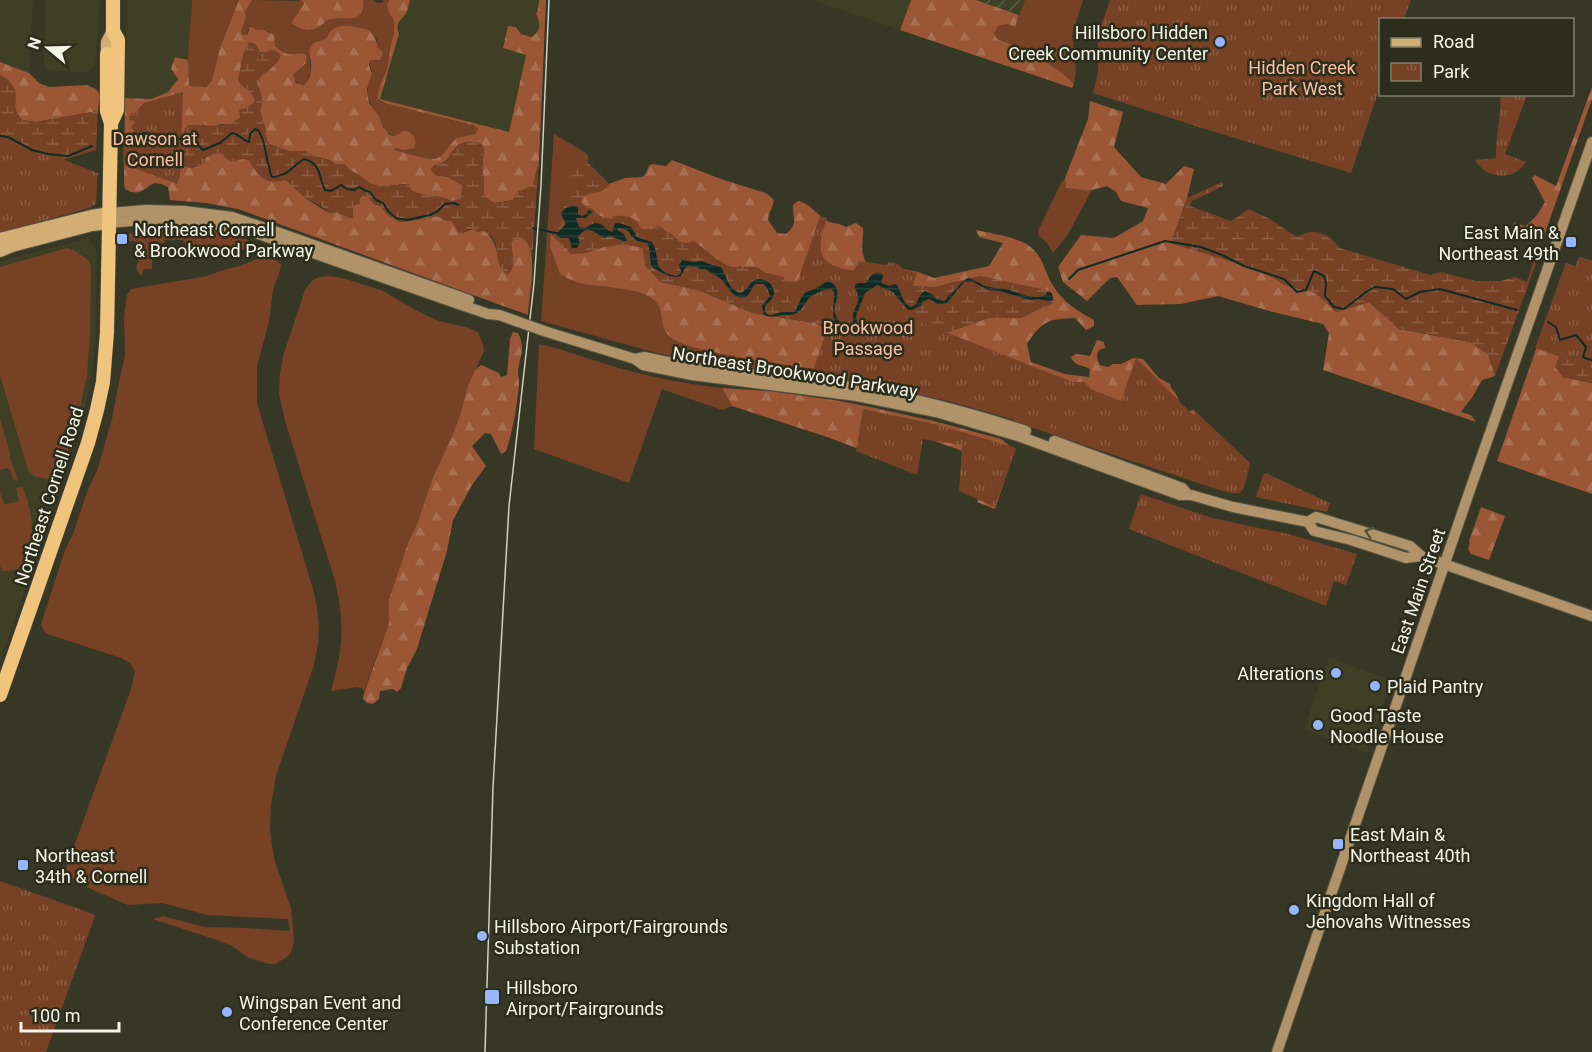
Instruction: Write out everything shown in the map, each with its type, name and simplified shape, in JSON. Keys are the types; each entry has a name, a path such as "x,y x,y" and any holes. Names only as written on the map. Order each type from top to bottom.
{"highway":[{"name":"Northeast Cornell Road","path":"111,123 117,110 118,40 113,31 113,0"},
{"name":"Northeast Cornell Road","path":"0,695 80,467 103,382 108,332 110,218 111,123 107,111 107,54"}],"main road":[{"name":"Northeast Cornell Road","path":"107,54 107,42 113,31"},
{"name":"East Main Street","path":"1276,1052 1592,142"},
{"name":"Northeast Brookwood Parkway","path":"0,239 91,216 141,220 177,219 245,230 488,314 499,315 635,359 643,365 692,375 857,396 936,412 1021,437 1180,495 1191,495 1233,507 1308,522 1316,518 1355,528 1410,546 1421,556 1445,565 1592,616"},
{"name":"Northeast Brookwood Parkway","path":"0,251 110,218"}],"shaded area":[{"path":"0,0 33,0 29,73 0,62"},
{"path":"45,0 100,0 95,67 87,72 46,70 44,65"},
{"path":"127,0 192,0 188,60 180,57 171,69 178,79 168,92 151,99 125,98"},
{"path":"410,0 539,0 536,11 540,24 537,33 532,37 524,36 516,27 508,26 503,48 526,55 509,132 380,99 399,34 397,26 406,13"},
{"path":"813,0 911,0 900,30"},
{"path":"976,0 1025,0 1019,15"},
{"path":"570,206 578,207 578,214 582,216 589,210 593,212 585,218 576,218 581,228 598,223 612,232 615,223 619,223 631,227 637,237 652,242 659,267 668,274 677,276 680,274 679,265 682,260 702,261 721,267 730,286 740,293 755,280 767,281 774,291 773,297 765,306 765,312 768,315 794,312 805,293 829,282 837,290 835,314 847,329 853,326 853,314 858,300 855,285 866,283 875,273 881,273 883,276 881,283 889,286 896,284 904,300 912,307 925,291 934,298 944,301 968,278 985,286 1005,289 1030,297 1041,297 1047,292 1052,293 1053,300 1030,300 1000,291 988,290 973,282 964,282 947,303 939,304 929,299 922,302 922,305 908,310 893,292 877,285 865,293 856,316 858,325 849,331 837,325 834,320 834,292 831,289 820,291 811,297 797,313 769,316 764,315 762,306 770,296 764,284 755,284 743,298 735,295 721,279 705,269 688,266 681,276 677,277 668,276 651,266 647,243 637,241 627,230 619,228 617,230 624,234 627,241 611,236 604,238 591,230 584,231 578,237 580,243 577,248 572,248 569,238 561,238 557,236 557,233 566,224 562,212"},
{"path":"89,238 97,251 95,345 90,387 74,449 0,662 0,261"},
{"path":"1329,657 1391,682 1367,753 1304,729"}],"green space":[{"path":"192,0 239,0 220,46 212,80 205,87 188,86"},
{"path":"239,0 252,0 245,11 246,17 241,32 243,35 247,35 250,27 264,30 274,35 275,46 282,52 306,55 306,63 293,75 296,83 304,85 311,72 309,51 314,43 326,38 330,32 341,26 362,28 371,33 378,48 383,52 380,60 370,60 372,74 367,89 369,103 390,135 394,136 407,131 414,136 414,148 394,150 435,159 441,156 456,138 476,134 478,128 384,103 378,99 381,83 387,70 394,33 394,21 387,5 389,0 410,0 407,11 398,23 399,34 380,99 509,132 526,55 503,48 508,26 516,27 521,34 532,37 539,27 536,14 539,0 546,0 539,161 533,186 518,192 513,200 494,203 484,195 482,168 484,149 460,144 448,159 433,166 435,175 448,177 462,185 462,199 452,201 411,191 404,184 375,185 349,170 344,164 336,164 305,151 289,151 271,145 265,133 260,111 263,100 256,82 262,74 269,70 265,53 260,52 255,44 248,43 238,81 253,95 254,104 229,125 221,124 214,127 204,125 185,129 184,135 181,136 179,164 192,168 203,164 206,157 220,153 250,160 253,167 286,180 305,198 329,213 336,212 353,217 353,205 363,195 374,204 381,206 387,214 399,222 437,216 452,221 463,233 479,229 490,236 499,264 513,261 511,242 517,236 525,240 531,251 532,278 528,315 238,209 170,200 168,187 161,184 154,183 137,192 125,189 125,98 151,99 168,92 178,79 171,69 175,57 188,60 189,86 206,87 212,80 220,47"},
{"path":"252,0 302,1 304,4 293,20 294,27 305,30 329,20 358,15 363,7 363,0 374,0 377,3 389,0 387,5 394,21 394,33 387,70 378,93 380,102 475,126 478,128 477,134 456,138 441,156 435,159 393,150 400,149 400,133 394,136 385,129 368,96 372,74 370,60 376,52 376,37 365,29 347,26 338,28 327,38 317,41 309,55 311,70 306,83 302,85 293,77 302,67 296,55 279,50 275,45 274,36 268,31 256,30 253,27 248,30 247,35 240,33 246,17 245,11"},
{"path":"298,0 363,0 363,8 361,13 354,18 330,19 316,29 305,30 292,24 304,4"},
{"path":"911,0 976,0 1019,15 1015,27 1008,24 998,26 994,33 997,39 1048,63 1074,84 1072,88 900,30"},
{"path":"1025,0 1083,0 1072,35 1076,69 1074,84 1038,57 997,39 994,33 998,26 1008,24 1015,26"},
{"name":"Hidden Creek Park West","path":"1110,0 1411,0 1404,18 1379,18 1379,90 1351,173 1093,93 1098,73 1098,35"},
{"path":"250,42 255,44 260,52 265,53 273,49 281,55 277,63 257,82 263,100 260,111 268,143 271,145 289,151 305,151 336,164 344,164 351,171 375,185 409,184 412,191 452,201 461,199 462,185 448,177 435,175 430,169 447,160 454,149 464,142 482,144 484,149 482,168 484,195 494,203 513,200 518,192 532,186 539,161 532,258 528,244 517,236 511,242 513,264 508,275 500,267 495,242 484,231 477,232 469,229 463,233 458,232 452,221 437,216 399,222 387,214 381,206 374,204 363,195 359,198 360,204 353,206 353,217 336,212 329,213 305,198 286,180 273,182 263,179 249,160 231,162 220,153 206,157 203,164 187,167 179,164 132,129 132,125 136,123 181,136 184,135 188,125 221,125 240,118 239,110 254,101 252,94 238,81 243,56"},
{"path":"0,62 29,73 39,83 49,87 87,85 96,89 100,95 98,111 36,122 22,120 16,113 9,81 0,75"},
{"path":"0,75 14,88 16,108 22,120 36,122 98,111 96,150 60,161 0,151"},
{"path":"1592,87 1592,99 1544,236 1541,239 1523,233 1510,233 1514,223 1526,226 1545,202 1532,178 1535,175 1556,186"},
{"name":"Dawson at Cornell","path":"183,92 180,175 177,184 123,164 123,149 127,135 133,135 135,121 129,120 129,113 135,113 144,103"},
{"path":"1500,96 1527,96 1505,154 1526,162 1515,173 1500,176 1486,171 1475,160 1496,158"},
{"path":"1090,101 1123,112 1114,147 1141,177 1166,184 1184,166 1194,169 1187,198 1171,243 1263,271 1285,285 1316,293 1336,312 1369,302 1399,329 1470,342 1488,354 1495,376 1482,380 1461,412 1471,415 1476,422 1323,370 1329,333 1323,324 1218,296 1181,304 1137,305 1117,277 1110,278 1087,301 1063,282 1058,267 1081,235 1114,238 1143,221 1148,208 1121,201 1116,192 1107,186 1088,191 1066,188 1065,178 1088,119"},
{"path":"554,134 586,153 589,158 588,163 609,184 608,188 894,281 1051,291 661,282 597,286 628,290 651,298 659,308 664,330 1058,382 1084,382 1089,387 1090,395 1195,413 1194,410 1250,463 1241,492 1233,493 1216,489 1018,423 1012,419 948,401 831,378 694,361 541,321"},
{"path":"0,135 98,173 96,204 89,208 0,233"},
{"path":"672,160 766,193 774,200 768,220 777,233 786,234 790,230 794,221 793,205 798,201 802,202 827,221 846,227 856,223 863,228 862,249 866,262 918,272 934,278 989,266 1003,243 979,237 976,230 1022,242 1037,254 1051,283 1062,297 1077,310 1094,320 1094,326 1086,330 1075,318 1058,319 1046,323 1037,330 1027,344 1031,362 1065,374 1089,377 1090,369 1076,364 1071,357 1076,354 1090,356 1097,340 1104,342 1105,348 1099,350 1097,354 1100,365 1108,367 1133,358 1143,359 1159,378 1170,384 1185,412 1194,410 1195,413 1188,424 1090,395 1089,387 1084,382 922,388 878,378 741,358 680,343 665,331 658,305 648,296 629,290 576,282 560,274 550,246 551,234 571,254 624,244 643,248 646,266 661,282 698,290 753,313 815,323 847,340 923,341 988,318 1021,318 981,276 935,287 792,282 756,267 730,267 694,241 684,243 667,232 641,229 630,217 602,216 581,202 582,197 601,191 609,184 625,178 642,177 652,164 666,166"},
{"path":"588,163 609,184 601,191 582,197 581,202 585,206 593,209 600,216 628,217 644,230 659,226 679,241 688,243 694,241 717,260 729,266 756,267 792,282 935,287 981,276 1051,291 1055,302 1021,318 988,318 923,341 847,340 815,323 753,313 698,290 661,282 645,266 643,248 624,244 571,254 551,234 559,227 560,213 572,193 573,188 566,174 569,164"},
{"path":"1065,178 1066,188 1092,190 1067,236 1053,253 1039,236 1038,231"},
{"path":"1222,182 1223,186 1192,201 1190,206 1231,221 1249,209 1270,219 1297,237 1307,232 1323,234 1340,248 1430,275 1440,272 1476,281 1500,281 1515,277 1527,282 1536,253 1538,258 1495,376 1488,354 1470,342 1399,329 1369,302 1336,312 1316,293 1285,285 1263,271 1171,243 1187,198"},
{"name":"Brookwood Passage","path":"820,216 827,218 820,245 821,252 828,262 847,270 854,270 858,261 887,265 888,262 898,264 904,270 917,273 902,315 1121,401 1136,358 1242,464 1248,466 1239,493 1210,485 989,407 914,388 813,371 829,324 788,309"},
{"path":"172,225 220,232 248,240 244,249 237,252 190,254 186,252 186,243 183,240 152,243 152,269 143,269 142,276 136,267 142,251 141,245 131,241 121,244 121,238 130,233 137,235 139,232 145,233 149,226"},
{"path":"67,248 74,250 89,261 91,267 90,334 87,375 78,417 62,470 52,480 34,476 28,470 0,375 0,267"},
{"path":"266,255 281,264 273,289 269,322 257,366 257,403 313,589 319,626 314,665 276,776 271,805 272,846 275,862 291,908 294,938 290,954 275,964 247,957 232,946 153,919 163,916 205,927 290,931 288,919 208,915 162,903 128,905 64,874 131,689 135,672 130,663 121,658 47,634 41,624 65,550 98,468 112,419 125,356 124,317 127,295 131,289 207,276"},
{"path":"1579,257 1592,261 1556,367 1563,377 1592,383 1592,494 1497,461 1566,263 1576,267"},
{"path":"1579,257 1592,261 1592,368 1535,348 1566,263 1576,267"},
{"path":"331,276 381,290 439,321 478,332 484,351 467,388 453,434 433,477 408,543 389,599 389,623 364,691 357,687 331,691 341,636 338,596 285,421 279,393 283,356 305,290 316,278"},
{"path":"1592,292 1592,383 1563,377 1555,367 1559,356 1558,346"},
{"path":"513,332 518,333 522,347 518,370 516,410 506,451 501,454 491,434 485,433 472,446 486,466 472,485 453,520 447,551 417,649 407,668 401,688 397,692 393,689 380,691 379,699 373,704 367,703 363,699 364,693 389,623 389,599 433,477 453,434 467,388 475,370 481,365 499,373 501,377 507,375 510,339"},
{"path":"539,344 651,376 722,388 732,406 722,410 662,389 629,483 534,449"},
{"path":"722,388 769,391 870,407 1001,439 1015,450 995,509 977,502 991,461 900,429 884,459 830,438 732,406"},
{"name":"Brookwood Passage","path":"863,409 939,425 1016,448 995,507 959,491 962,445 923,439 917,475 856,451"},
{"path":"0,419 17,481 13,479 7,468 0,470"},
{"path":"1266,473 1330,503 1327,512 1256,497 1263,475"},
{"path":"22,487 31,518 30,545 21,566 15,570 3,571 0,566 0,492 4,504 18,502 16,488"},
{"path":"1141,494 1212,518 1288,534 1357,554 1346,585 1334,581 1326,606 1129,529"},
{"path":"1481,507 1505,516 1489,560 1471,554 1468,549"},
{"path":"0,881 95,916 46,1052 0,1052"}],"waterway":[{"path":"143,133 196,143 203,150 220,143 232,133 249,142 250,134 255,129 262,137 272,177 287,173 304,159 317,167 325,190 331,191 341,185 354,190 359,187 370,192 396,218 407,220 430,215 445,204 458,205"},
{"path":"0,136 8,137 32,150 48,154 68,156 92,146"},
{"path":"533,228 560,234"},
{"path":"1069,279 1078,270 1165,241 1201,247 1222,255 1244,266 1284,279 1297,292 1306,290 1314,271 1324,276 1325,296 1334,307 1344,309 1375,287 1393,289 1406,299 1420,292 1440,289 1517,310"},
{"path":"1548,322 1556,327 1560,340 1576,335 1586,347 1583,357 1592,360"}],"tram line":[{"path":"485,1052 493,787 509,506 534,283 541,185 549,0"}],"place":[{"name":"Hillsboro Hidden Creek Community Center","path":"1220,42"},
{"name":"Northeast Cornell & Brookwood Parkway","path":"122,239"},
{"name":"East Main & Northeast 49th","path":"1571,242"},
{"name":"Alterations","path":"1336,673"},
{"name":"Plaid Pantry","path":"1375,686"},
{"name":"Good Taste Noodle House","path":"1318,725"},
{"name":"East Main & Northeast 40th","path":"1338,844"},
{"name":"Northeast 34th & Cornell","path":"23,865"},
{"name":"Kingdom Hall of Jehovahs Witnesses","path":"1294,910"},
{"name":"Hillsboro Airport/Fairgrounds Substation","path":"482,936"},
{"name":"Hillsboro Airport/Fairgrounds","path":"492,997"},
{"name":"Wingspan Event and Conference Center","path":"227,1012"}]}
